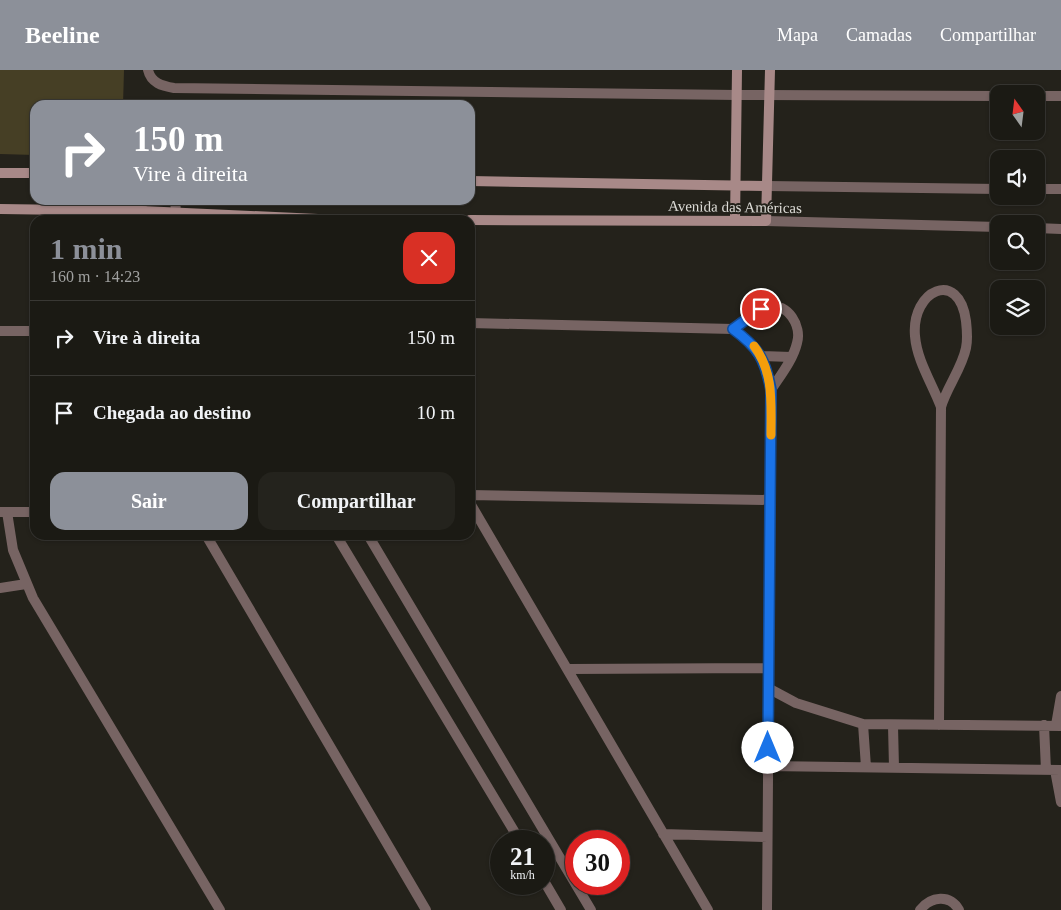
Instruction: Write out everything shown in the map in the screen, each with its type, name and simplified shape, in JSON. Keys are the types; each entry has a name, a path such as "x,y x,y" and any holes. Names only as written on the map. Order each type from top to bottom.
{"street":[{"path":"148,70 150,78 157,84 174,88 737,95 990,96"},
{"path":"735,222 737,70"},
{"path":"766,222 770,70"},
{"path":"1045,96 1061,96"},
{"path":"0,173 30,174"},
{"name":"Avenida das Américas","path":"475,181 990,188"},
{"path":"1045,189 1061,189"},
{"path":"0,209 141,205 175,215"},
{"name":"Avenida das Américas","path":"475,220 766,222 990,227"},
{"path":"1045,228 1061,228"},
{"path":"939,725 940,407 919,355 915,334 915,321 925,298 932,293 948,291 956,295 963,304 967,340 966,349 940,407"},
{"path":"733,329 761,309 769,306 784,309 794,318 798,335 792,357 771,390"},
{"path":"475,323 733,329 750,341 762,356 771,390 772,500 768,668 767,910"},
{"path":"0,330 30,331"},
{"path":"762,356 792,357"},
{"path":"475,495 772,500"},
{"path":"475,510 708,910"},
{"path":"30,512 3,512 13,550 26,584 220,910"},
{"path":"209,540 426,910"},
{"path":"339,540 513,830"},
{"path":"371,540 591,910"},
{"path":"0,588 26,584"},
{"path":"569,669 768,668"},
{"path":"768,688 796,703 863,724 893,726 1059,726 1061,696"},
{"path":"863,724 866,767"},
{"path":"1044,725 1061,802"},
{"path":"893,726 894,768"},
{"path":"768,766 1054,770"},
{"path":"663,834 767,837"},
{"path":"553,895 562,910"},
{"path":"920,910 930,900 944,898 951,900 959,910"}],"shaded area":[{"path":"0,70 124,70 123,100 30,100 30,155 0,154"}],"slow traffic":[{"path":"754,346 762,356 771,390 771,435"}],"route":[{"path":"761,309 733,329 750,341 762,356 771,390 772,500 768,748"}]}
